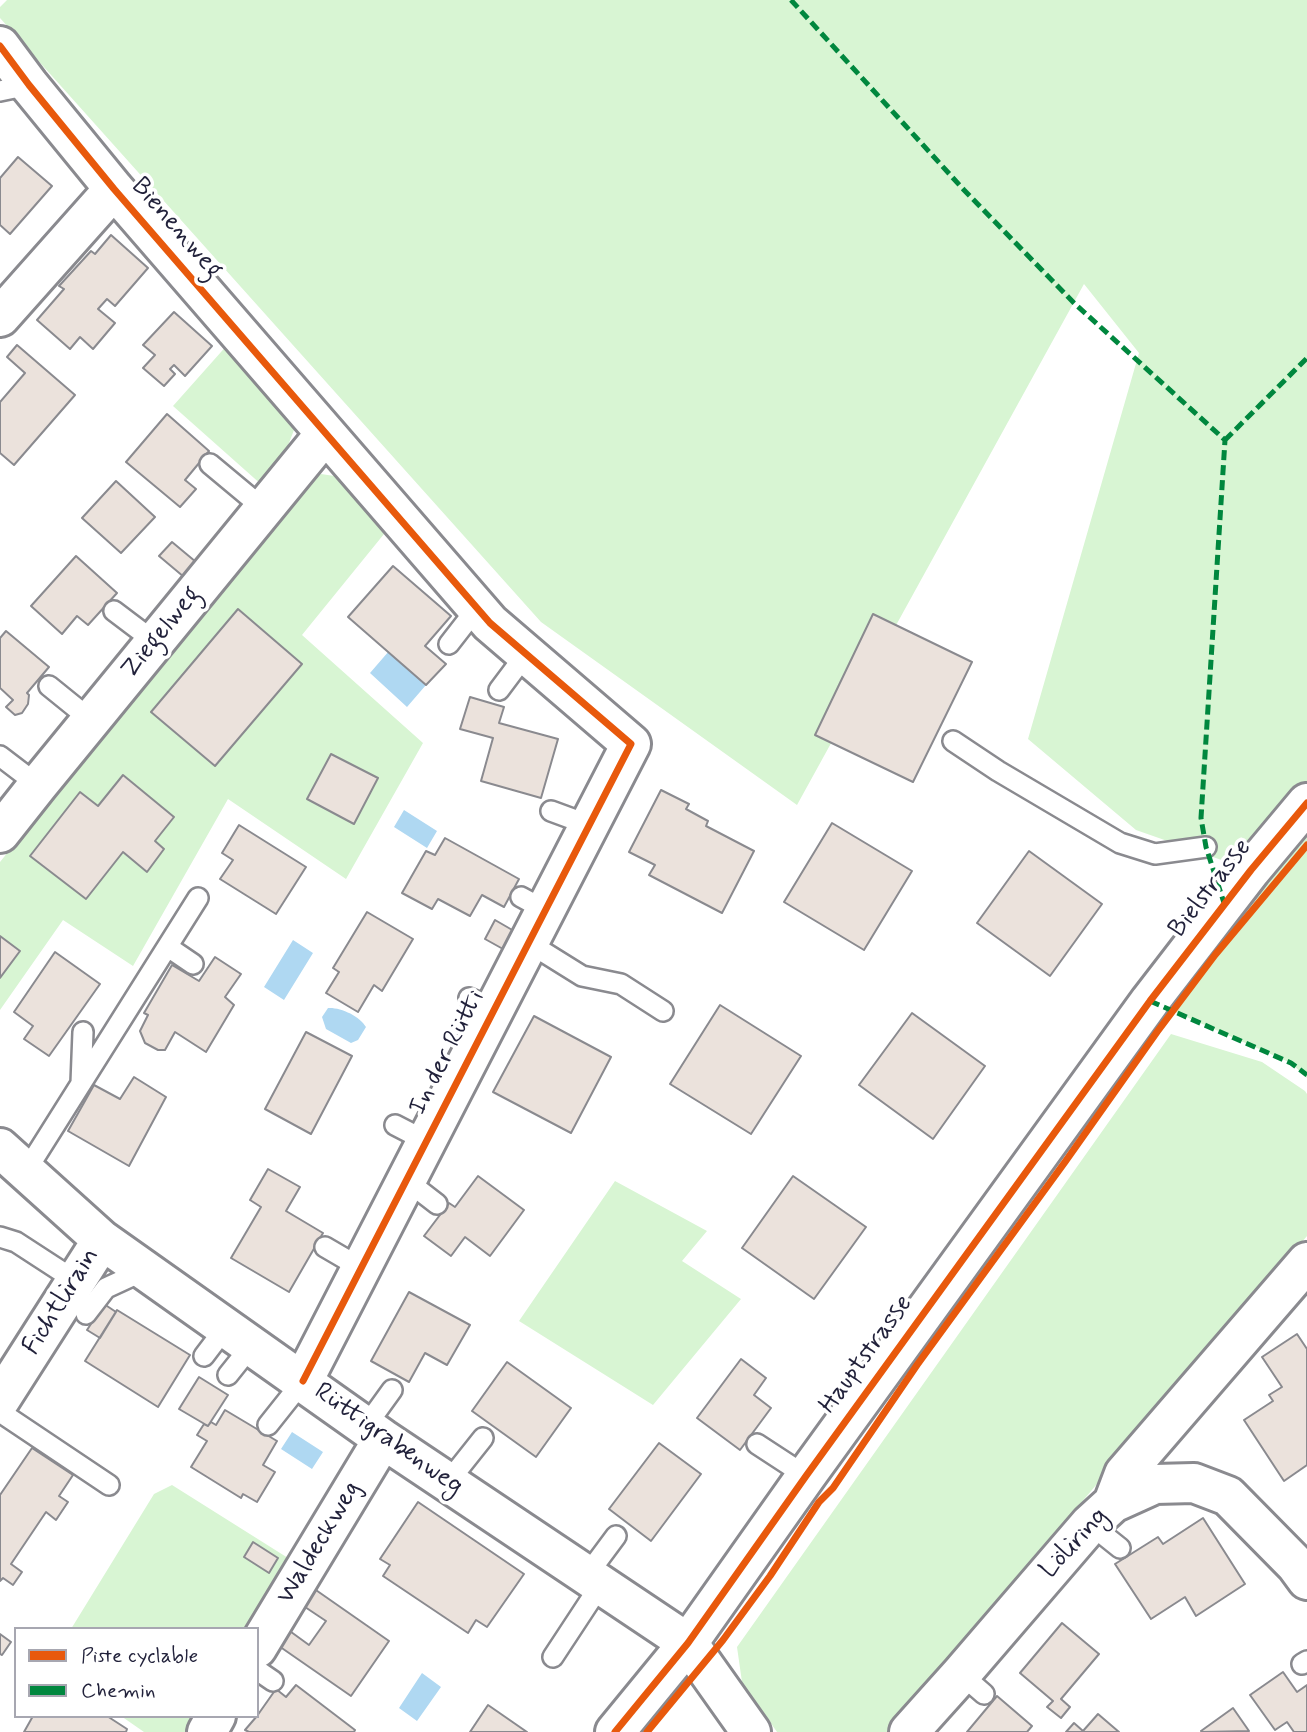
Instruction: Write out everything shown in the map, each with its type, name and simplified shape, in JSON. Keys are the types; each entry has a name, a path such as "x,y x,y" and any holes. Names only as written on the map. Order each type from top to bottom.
{"street":[{"name":"Bienenweg","path":"0,46 15,88 114,189 490,623 631,744"},
{"name":"Bienenweg","path":"0,317 114,189"},
{"name":"Ziegelweg","path":"0,834 325,434"},
{"name":"In der Rütti","path":"303,1381 406,1180 411,1133 531,917 590,825 631,744"},
{"name":"Bielstrasse","path":"1150,1001 1251,870 1307,803"},
{"name":"Hauptstrasse","path":"615,1732 688,1643 1150,1001"},
{"name":"Rüttigrabenweg","path":"13,1159 102,1240 145,1270 227,1343 303,1381 375,1433 688,1643"},
{"name":"Fichtlirain","path":"0,1400 81,1297 102,1240"},
{"path":"1102,1514 1124,1474 1307,1262"},
{"name":"Waldeckweg","path":"262,1666 375,1433"},
{"name":"Löliring","path":"909,1732 972,1684 1102,1514 1155,1484 1194,1483 1228,1496 1304,1569"},
{"path":"688,1643 751,1732"}],"lane":[{"path":"210,464 264,509"},
{"path":"449,644 477,608"},
{"path":"114,611 155,642"},
{"path":"499,690 526,654"},
{"path":"49,686 91,720"},
{"path":"953,741 998,771 1120,843 1155,854 1206,847"},
{"path":"0,756 38,785"},
{"path":"551,811 590,825"},
{"path":"13,1159 80,1084 198,898"},
{"path":"531,917 582,976 621,984 663,1011"},
{"path":"168,947 193,964"},
{"path":"80,1084 83,1032"},
{"path":"406,1180 437,1203"},
{"path":"0,1237 16,1242 81,1297 145,1270"},
{"path":"325,1247 361,1268"},
{"path":"227,1343 228,1375"},
{"path":"268,1425 303,1381"},
{"path":"375,1433 392,1390"},
{"path":"0,1412 109,1485"},
{"path":"448,1482 482,1438"},
{"path":"757,1444 806,1476"},
{"path":"1102,1514 1120,1548"},
{"path":"553,1657 615,1536"}],"green space":[{"path":"7,0 1307,0 1307,1078 1291,1063 1150,1001 1250,870 1136,830 1028,739 1139,353 1084,284 797,805 541,622 0,18 0,7"},
{"path":"229,343 286,411 294,430 287,448 263,486 173,406"},
{"path":"321,474 341,477 384,534 302,635 423,743 346,879 228,799 133,966 63,920 0,1010 0,862 299,488"},
{"path":"1171,1034 1262,1062 1305,1091 1307,1236 887,1732 777,1732 742,1682 737,1647"},
{"path":"615,1181 707,1231 682,1261 741,1299 653,1405 519,1321"},
{"path":"172,1485 288,1558 248,1627 72,1627 154,1494"},
{"path":"124,1718 194,1718 186,1732 144,1732"}],"water":[{"path":"389,651 426,685 407,707 370,673"},
{"path":"404,810 437,831 427,848 394,827"},
{"path":"293,940 313,953 284,1000 264,987"},
{"path":"328,1008 349,1013 363,1023 366,1027 358,1040 351,1043 326,1029 322,1017"},
{"path":"292,1432 323,1452 312,1469 281,1449"},
{"path":"422,1673 441,1687 417,1721 399,1708"}],"building":[{"path":"18,157 52,186 10,234 0,225 0,178"},
{"path":"111,235 148,268 115,306 107,299 98,309 115,323 93,349 80,337 70,349 37,320 64,289 59,286 91,251 95,254"},
{"path":"174,312 212,346 185,376 174,365 170,369 175,374 164,386 143,368 155,355 143,345"},
{"path":"17,345 75,395 14,465 0,453 0,402 25,373 7,357"},
{"path":"167,414 209,451 185,480 196,489 180,507 126,462"},
{"path":"116,481 155,517 121,553 82,518"},
{"path":"172,542 196,562 184,577 159,556"},
{"path":"76,556 117,593 88,625 77,616 62,634 31,606"},
{"path":"393,566 451,616 425,646 446,664 426,685 348,617"},
{"path":"238,609 302,664 215,766 151,712"},
{"path":"873,614 972,662 913,782 815,735"},
{"path":"6,631 49,667 27,693 28,704 22,713 15,715 6,707 13,700 0,688 0,638"},
{"path":"470,697 504,707 499,723 558,739 541,798 481,781 493,738 460,729"},
{"path":"331,754 378,778 354,824 307,799"},
{"path":"123,775 174,817 155,841 164,849 147,872 123,852 86,899 30,856 80,792 98,806"},
{"path":"661,790 689,804 686,809 708,821 706,826 754,851 722,913 649,875 655,865 629,852"},
{"path":"832,823 912,871 864,950 784,902"},
{"path":"239,825 306,867 276,914 220,879 233,860 222,853"},
{"path":"445,838 519,879 504,907 482,895 470,916 438,899 432,909 402,893 426,851 435,855"},
{"path":"1029,851 1102,904 1050,976 977,923"},
{"path":"367,912 413,939 382,991 374,985 358,1012 326,993 339,972 333,968"},
{"path":"495,920 514,931 503,949 485,939"},
{"path":"0,936 20,951 0,978"},
{"path":"55,952 100,984 49,1056 24,1039 33,1026 14,1012"},
{"path":"215,957 241,974 225,997 234,1005 206,1052 175,1032 165,1050 158,1050 145,1043 140,1031 148,1015 144,1013 172,965 199,981"},
{"path":"720,1005 801,1056 751,1134 670,1084"},
{"path":"912,1013 985,1066 933,1139 859,1085"},
{"path":"534,1016 611,1057 571,1133 493,1092"},
{"path":"306,1032 352,1056 311,1134 265,1109"},
{"path":"134,1077 166,1097 129,1166 68,1131 94,1085 120,1099"},
{"path":"268,1169 300,1187 286,1211 323,1233 289,1292 231,1258 261,1207 250,1200"},
{"path":"478,1176 524,1210 490,1256 465,1237 451,1256 424,1236 449,1203 455,1207"},
{"path":"793,1176 866,1227 814,1299 742,1248"},
{"path":"409,1292 470,1325 447,1365 425,1353 409,1382 371,1361"},
{"path":"104,1304 116,1312 100,1338 87,1330"},
{"path":"117,1310 190,1355 158,1407 85,1361"},
{"path":"1297,1334 1307,1349 1307,1465 1284,1481 1244,1420 1273,1401 1269,1395 1282,1387 1262,1357"},
{"path":"741,1359 766,1378 754,1395 771,1408 740,1450 697,1418"},
{"path":"507,1362 571,1408 536,1457 472,1411"},
{"path":"199,1377 228,1395 208,1426 179,1409"},
{"path":"225,1410 277,1441 263,1465 275,1472 257,1502 243,1494 241,1498 191,1467 207,1441 197,1435 204,1424 208,1426 211,1422 216,1425"},
{"path":"659,1443 701,1474 651,1541 609,1509"},
{"path":"32,1448 73,1475 59,1496 68,1502 56,1520 46,1512 11,1564 22,1572 13,1585 3,1578 0,1581 0,1495"},
{"path":"418,1502 524,1574 487,1627 476,1620 468,1633 383,1576 390,1565 380,1559"},
{"path":"1203,1518 1245,1584 1196,1616 1185,1597 1151,1619 1115,1564 1158,1537 1163,1544"},
{"path":"253,1542 278,1558 269,1573 244,1557"},
{"path":"313,1588 389,1641 351,1696 276,1644 287,1629 309,1645 326,1621 302,1605"},
{"path":"1062,1623 1099,1654 1061,1699 1070,1707 1061,1718 1047,1707 1053,1701 1020,1673"},
{"path":"0,1634 11,1642 2,1655 0,1654"},
{"path":"1283,1672 1297,1692 1307,1685 1307,1732 1294,1732 1287,1722 1275,1730 1250,1695"},
{"path":"296,1685 355,1730 245,1730 255,1718 259,1718 259,1713 276,1689 286,1697"},
{"path":"997,1696 1032,1726 1027,1732 967,1732"},
{"path":"488,1705 527,1732 470,1732"},
{"path":"1233,1708 1249,1731 1201,1731"},
{"path":"1098,1714 1119,1732 1066,1732 1074,1723 1083,1731"},
{"path":"32,1718 110,1718 127,1729 126,1732 24,1732"}],"marked path":[{"path":"791,0 964,190 1074,303 1225,440"},
{"path":"1225,440 1307,358"},
{"path":"1225,440 1201,818 1206,847 1225,906"},
{"path":"1150,1001 1291,1063 1307,1075"}],"cycle path":[{"path":"0,46 114,189 490,623 631,744 303,1381"},
{"path":"615,1732 688,1643 1150,1001 1251,870 1307,803"},
{"path":"647,1732 723,1640 770,1576 819,1502 833,1488 917,1365 1157,1032 1215,955 1307,845"}]}
